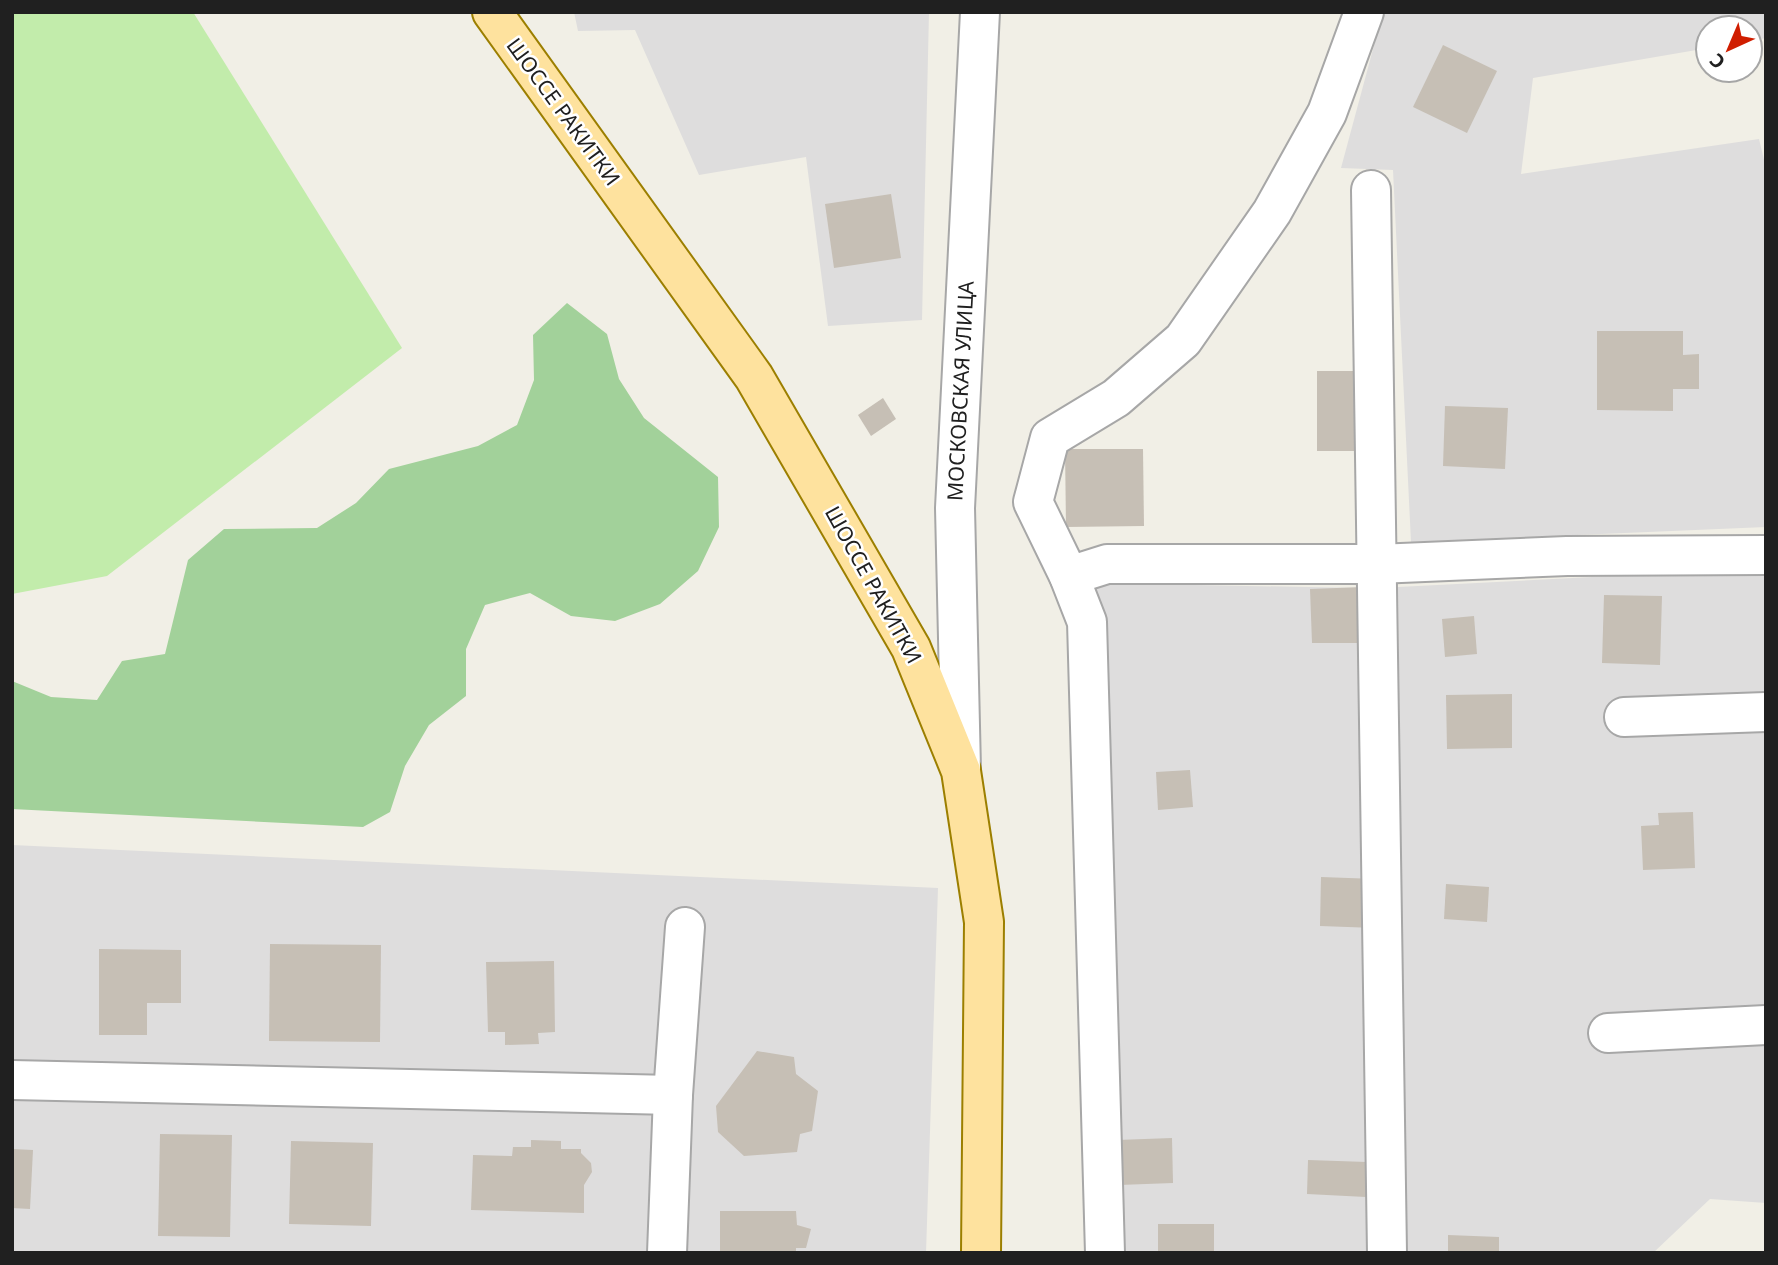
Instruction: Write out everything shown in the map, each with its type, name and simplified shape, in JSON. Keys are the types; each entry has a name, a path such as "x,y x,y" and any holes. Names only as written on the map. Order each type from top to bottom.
{"main road":[{"name":"ШОССЕ РАКИТКИ","path":"492,12 754,377 911,648 961,771 984,922 981,1253"}],"street":[{"name":"МОСКОВСКАЯ УЛИЦА","path":"961,771 955,508 980,12"},
{"path":"1105,1253 1087,622 1069,576 1033,502 1050,438 1116,398 1183,340 1272,212 1327,113 1364,12"},
{"path":"1371,190 1387,1253"},
{"path":"1069,576 1107,564 1377,564 1567,556 1766,555"},
{"path":"1624,717 1766,712"},
{"path":"667,1253 673,1095 685,927"},
{"path":"1608,1033 1766,1024"},
{"path":"12,1080 673,1095"}],"shaded area":[{"path":"574,12 929,12 922,320 828,326 806,157 699,175 635,30 578,31"},
{"path":"1383,12 1766,12 1766,38 1764,14 1694,14 1694,50 1533,78 1521,174 1759,139 1766,168 1766,527 1411,542 1393,170 1341,168"},
{"path":"1766,568 1766,1203 1710,1199 1653,1253 1404,1253 1398,587"},
{"path":"1090,583 1359,588 1374,1253 1096,1253"},
{"path":"12,845 938,888 926,1253 12,1253"}],"green space":[{"path":"12,12 193,12 402,348 107,576 12,594"},
{"path":"567,303 607,334 619,379 644,418 718,477 719,527 698,571 660,604 615,621 571,616 530,593 485,605 466,649 466,696 429,725 405,766 390,812 363,827 12,809 12,681 51,697 97,700 122,661 165,654 188,560 224,529 317,528 356,503 389,469 478,446 517,425 534,380 533,335"}],"building":[{"path":"1443,45 1497,71 1467,133 1413,107"},
{"path":"891,194 901,258 834,268 825,204"},
{"path":"1597,331 1683,331 1683,355 1699,354 1699,389 1673,389 1673,411 1597,410"},
{"path":"1317,371 1365,371 1364,451 1317,451"},
{"path":"883,398 896,419 871,436 858,415"},
{"path":"1445,406 1508,408 1505,469 1443,466"},
{"path":"1065,449 1143,449 1144,526 1066,527"},
{"path":"1363,587 1364,643 1312,643 1310,589"},
{"path":"1604,595 1662,596 1660,665 1602,663"},
{"path":"1474,616 1477,654 1445,657 1442,619"},
{"path":"1512,694 1512,748 1447,749 1446,695"},
{"path":"1190,770 1193,807 1158,810 1156,772"},
{"path":"1693,812 1695,868 1643,870 1641,826 1659,825 1658,813"},
{"path":"1321,877 1376,879 1375,928 1320,926"},
{"path":"1446,884 1489,887 1487,922 1444,919"},
{"path":"270,944 381,945 380,1042 269,1041"},
{"path":"99,949 181,950 181,1003 147,1003 147,1035 99,1035"},
{"path":"554,961 555,1032 538,1033 539,1044 505,1045 505,1032 488,1032 486,962"},
{"path":"757,1051 794,1057 796,1074 818,1091 812,1131 800,1134 797,1152 744,1156 718,1132 716,1106"},
{"path":"160,1134 232,1135 230,1237 158,1236"},
{"path":"1172,1138 1173,1183 1119,1185 1117,1140"},
{"path":"531,1140 561,1141 561,1149 581,1149 581,1153 591,1163 592,1172 584,1185 584,1213 471,1210 473,1155 512,1156 513,1147 531,1147"},
{"path":"291,1141 373,1143 371,1226 289,1224"},
{"path":"12,1149 33,1150 30,1209 12,1208"},
{"path":"1308,1160 1367,1162 1366,1197 1307,1194"},
{"path":"720,1211 796,1211 797,1225 811,1229 806,1248 796,1248 796,1253 720,1253"},
{"path":"1158,1224 1214,1224 1214,1253 1158,1253"},
{"path":"1448,1235 1499,1237 1499,1253 1448,1253"}]}
